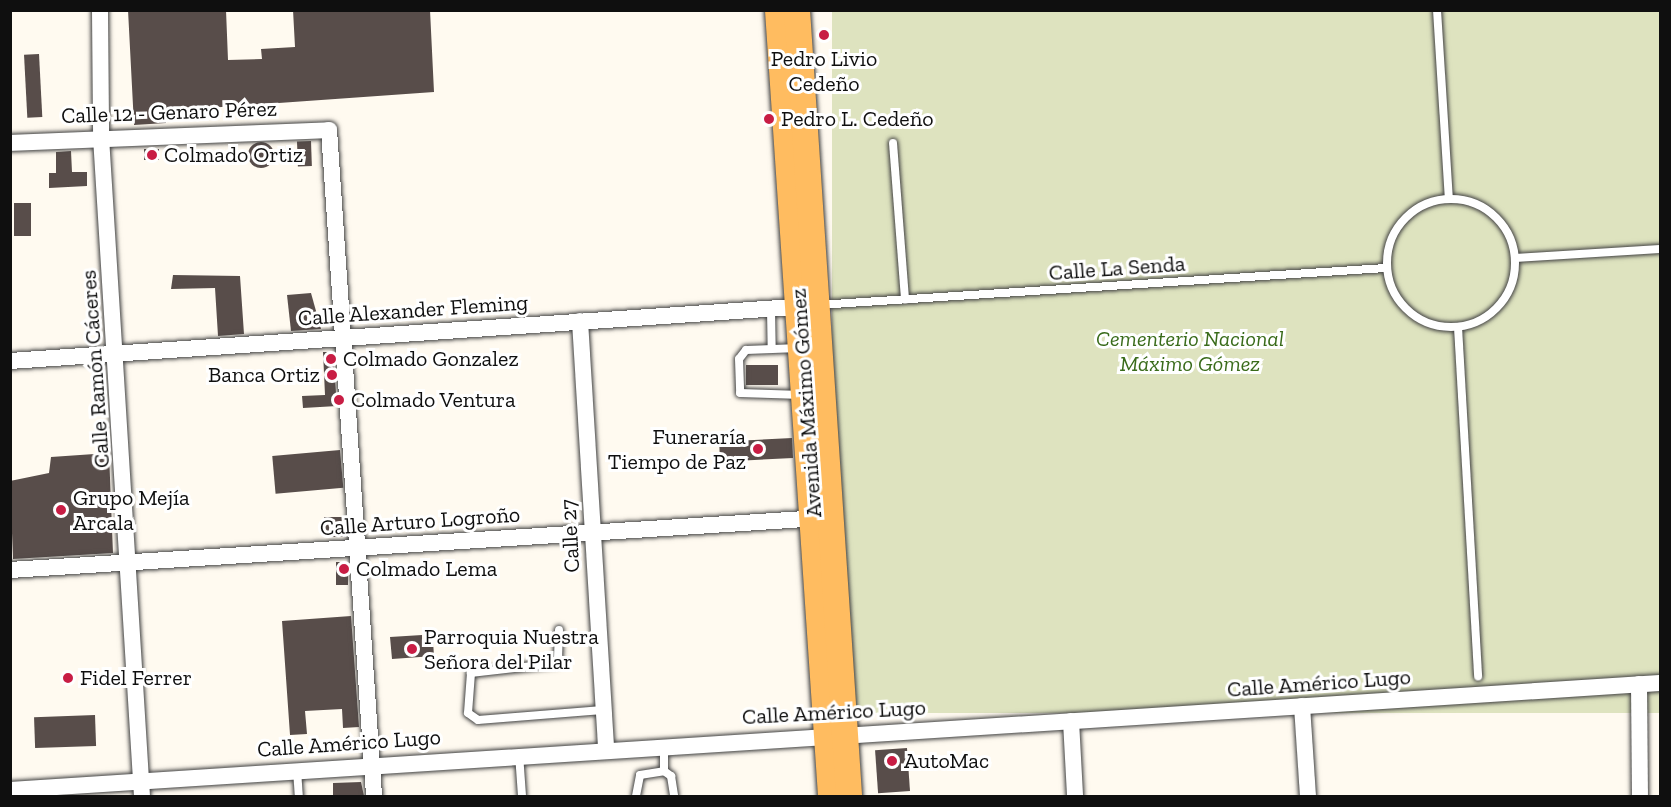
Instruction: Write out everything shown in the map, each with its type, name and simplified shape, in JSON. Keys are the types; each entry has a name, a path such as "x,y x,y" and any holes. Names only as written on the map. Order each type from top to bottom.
{"main road":[{"name":"Avenida Máximo Gómez","path":"778,10 808,306 823,518 836,735 831,796"},
{"name":"Avenida Máximo Gómez","path":"797,10 808,306 802,348 805,395 823,518"},
{"name":"Avenida Máximo Gómez","path":"836,735 849,796"}],"street":[{"name":"Calle Ramón Cáceres","path":"100,10 101,137 117,354 142,789"},
{"name":"Calle 12 - Genaro Pérez","path":"10,143 101,137 329,130 346,337"},
{"name":"Calle Alexander Fleming","path":"10,361 808,306"},
{"name":"Calle 27","path":"580,321 606,748"},
{"path":"346,337 361,547 374,796"},
{"name":"Calle Arturo Logroño","path":"10,570 823,518"},
{"name":"Calle Américo Lugo","path":"10,790 142,789 297,770 372,764 1660,682"},
{"path":"1639,684 1640,796"},
{"path":"1302,706 1308,796"},
{"path":"1071,721 1075,796"}],"lane":[{"path":"1437,10 1449,199"},
{"path":"893,143 905,300"},
{"path":"1449,199 1488,211 1504,227 1515,258 1504,300 1487,316 1458,327 1417,318 1396,295 1386,268 1390,242 1405,218 1449,199"},
{"path":"1515,258 1660,249"},
{"name":"Calle La Senda","path":"808,306 1386,268"},
{"path":"771,309 772,348"},
{"path":"1458,327 1478,676"},
{"path":"802,348 772,348 741,354 742,395 805,395"},
{"path":"559,630 558,663 471,673 468,713 478,720 603,710"},
{"path":"664,745 664,771"},
{"path":"519,754 522,796"},
{"path":"297,770 299,796"},
{"path":"636,796 640,775 664,771 671,776 674,796"}],"green space":[{"name":"Cementerio Nacional Máximo Gómez","path":"832,11 1660,11 1660,713 832,713"}],"building":[{"path":"128,10 226,10 228,60 262,59 261,49 295,47 293,10 430,10 434,92 166,111 166,123 134,125"},
{"path":"39,54 42,117 27,118 24,55"},
{"path":"297,141 311,141 312,166 298,166"},
{"path":"261,142 270,146 274,155 270,164 261,168 252,164 248,155 252,146"},
{"name":"Colmado Ortiz","path":"144,149 159,149 159,160 144,160"},
{"path":"71,151 72,172 87,172 87,186 49,188 49,173 56,173 56,152"},
{"path":"14,203 31,203 31,236 14,236"},
{"path":"173,275 240,276 244,334 218,336 215,288 171,289"},
{"path":"311,293 321,329 291,331 287,295"},
{"path":"323,352 333,352 337,406 303,408 302,396 325,395"},
{"path":"746,365 778,365 778,385 746,385"},
{"name":"Funeraría Tiempo de Paz","path":"792,438 793,458 720,462 719,442"},
{"path":"340,450 343,488 276,494 272,456"},
{"name":"Grupo Mejía Arcala","path":"109,453 113,553 13,559 10,481 49,473 51,457"},
{"path":"324,517 345,517 345,537 324,537"},
{"path":"336,562 348,562 348,585 336,585"},
{"path":"351,616 359,727 343,728 342,709 305,711 307,734 290,735 282,621"},
{"name":"Parroquia Nuestra Señora del Pilar","path":"422,635 422,642 433,641 434,656 392,659 390,637"},
{"path":"95,715 96,746 35,748 34,717"},
{"path":"907,748 910,791 878,793 875,750"},
{"path":"361,782 364,796 333,796 333,783"}],"place":[{"name":"Pedro Livio Cedeño","path":"824,35"},
{"name":"Pedro L. Cedeño","path":"769,119"},
{"name":"Colmado Ortiz","path":"152,155"},
{"name":"Colmado Gonzalez","path":"331,359"},
{"name":"Banca Ortiz","path":"332,375"},
{"name":"Colmado Ventura","path":"339,400"},
{"name":"Funeraría Tiempo de Paz","path":"758,449"},
{"name":"Grupo Mejía Arcala","path":"61,510"},
{"name":"Colmado Lema","path":"344,569"},
{"name":"Parroquia Nuestra Señora del Pilar","path":"412,649"},
{"name":"Fidel Ferrer","path":"68,678"},
{"name":"AutoMac","path":"892,761"}]}
